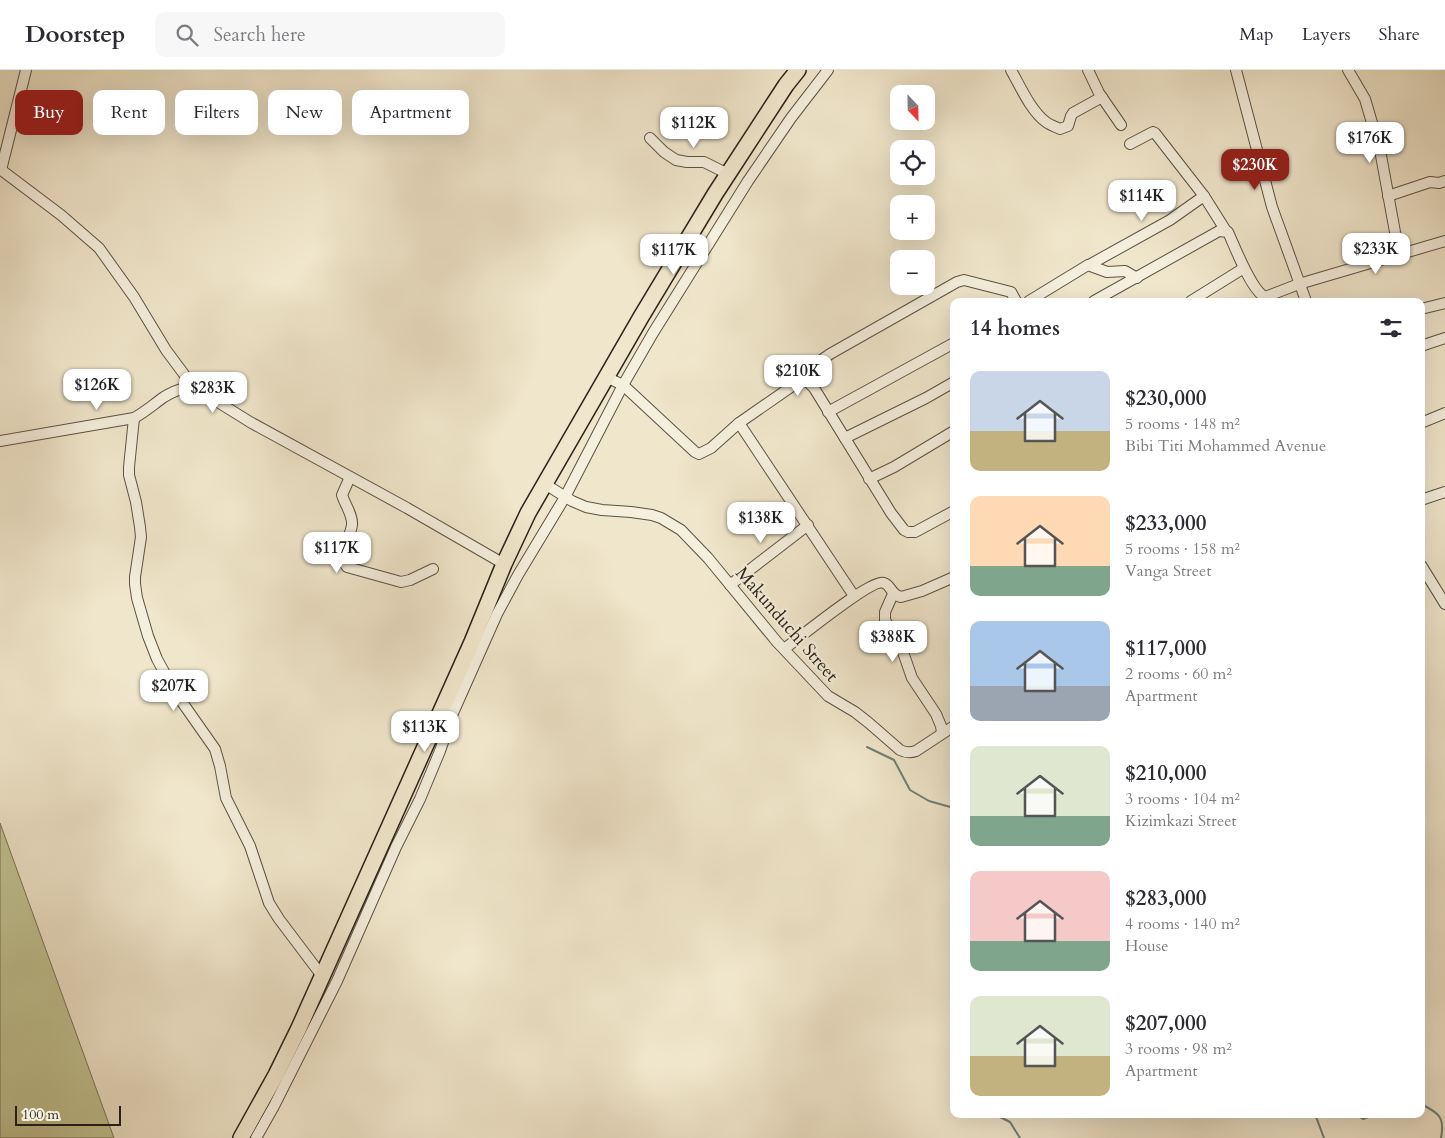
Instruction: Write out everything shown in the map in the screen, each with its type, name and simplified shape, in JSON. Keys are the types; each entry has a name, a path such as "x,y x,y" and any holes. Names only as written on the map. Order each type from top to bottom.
{"highway":[{"path":"241,1138 276,1075 322,976 528,513 641,316 728,174 786,85 798,70"}],"street":[{"path":"26,70 0,170 61,215 99,248 134,297 166,350 193,384 250,422 407,508 504,564"},
{"path":"256,1138 337,981 396,847 420,799 453,713 497,614 565,497 653,333 748,181 791,118 828,70"},
{"path":"1011,70 1040,116 1060,129 1068,126 1073,113 1102,97"},
{"path":"1088,70 1102,97 1121,124"},
{"path":"1236,70 1272,207 1305,298"},
{"path":"1348,70 1364,99 1380,150 1395,232 1402,254"},
{"path":"1130,144 1154,132 1204,196 1228,232 1244,268 1258,292 1265,297 1299,284 1445,241"},
{"path":"650,138 664,152 676,160 704,162 728,174"},
{"path":"1388,196 1430,182 1439,183 1445,181"},
{"path":"1034,298 1170,220 1204,196"},
{"path":"1100,298 1219,231 1226,231"},
{"path":"1090,265 1107,272 1125,271 1137,278"},
{"path":"1197,298 1244,268"},
{"path":"806,380 813,366 830,354 957,282 964,280 1011,292 1014,298"},
{"path":"1425,308 1445,302"},
{"path":"1425,345 1445,338"},
{"path":"828,412 950,346"},
{"path":"606,377 624,385 697,453 702,453 711,448 739,423 801,380 806,380"},
{"path":"806,380 814,388 891,514 904,530 915,532 950,513"},
{"path":"0,441 134,418 145,412 162,398 193,384"},
{"path":"845,438 950,384"},
{"path":"1425,422 1445,413"},
{"path":"134,418 129,475 136,502 141,537 135,584 148,636 157,659 175,692 215,749 226,798 250,846 269,903 322,976"},
{"path":"739,423 854,596"},
{"path":"869,479 894,467 950,433"},
{"path":"350,478 342,495 351,514 352,525 346,541 344,557 347,567 401,582 410,580 433,569"},
{"name":"Makunduchi Street","path":"545,484 572,502 586,507 631,512 661,518 680,530 708,558 784,649 828,696 855,712 900,750 905,753 916,751 950,728"},
{"path":"1425,499 1445,492"},
{"path":"730,585 808,525"},
{"path":"1425,572 1445,604"},
{"path":"784,649 854,596 874,584 883,582 893,594 901,598 950,579"},
{"path":"893,594 885,612 885,620 903,652 912,678 936,714 942,726 942,733"}],"green space":[{"path":"0,823 114,1138 0,1138"}],"waterway":[{"path":"867,747 894,760 910,790 929,801 950,807"},
{"path":"1425,1106 1439,1116 1442,1125 1441,1138"},
{"path":"1002,1118 1010,1122 1020,1138"},
{"path":"1316,1118 1324,1138"},
{"path":"1361,1118 1366,1118"}]}
